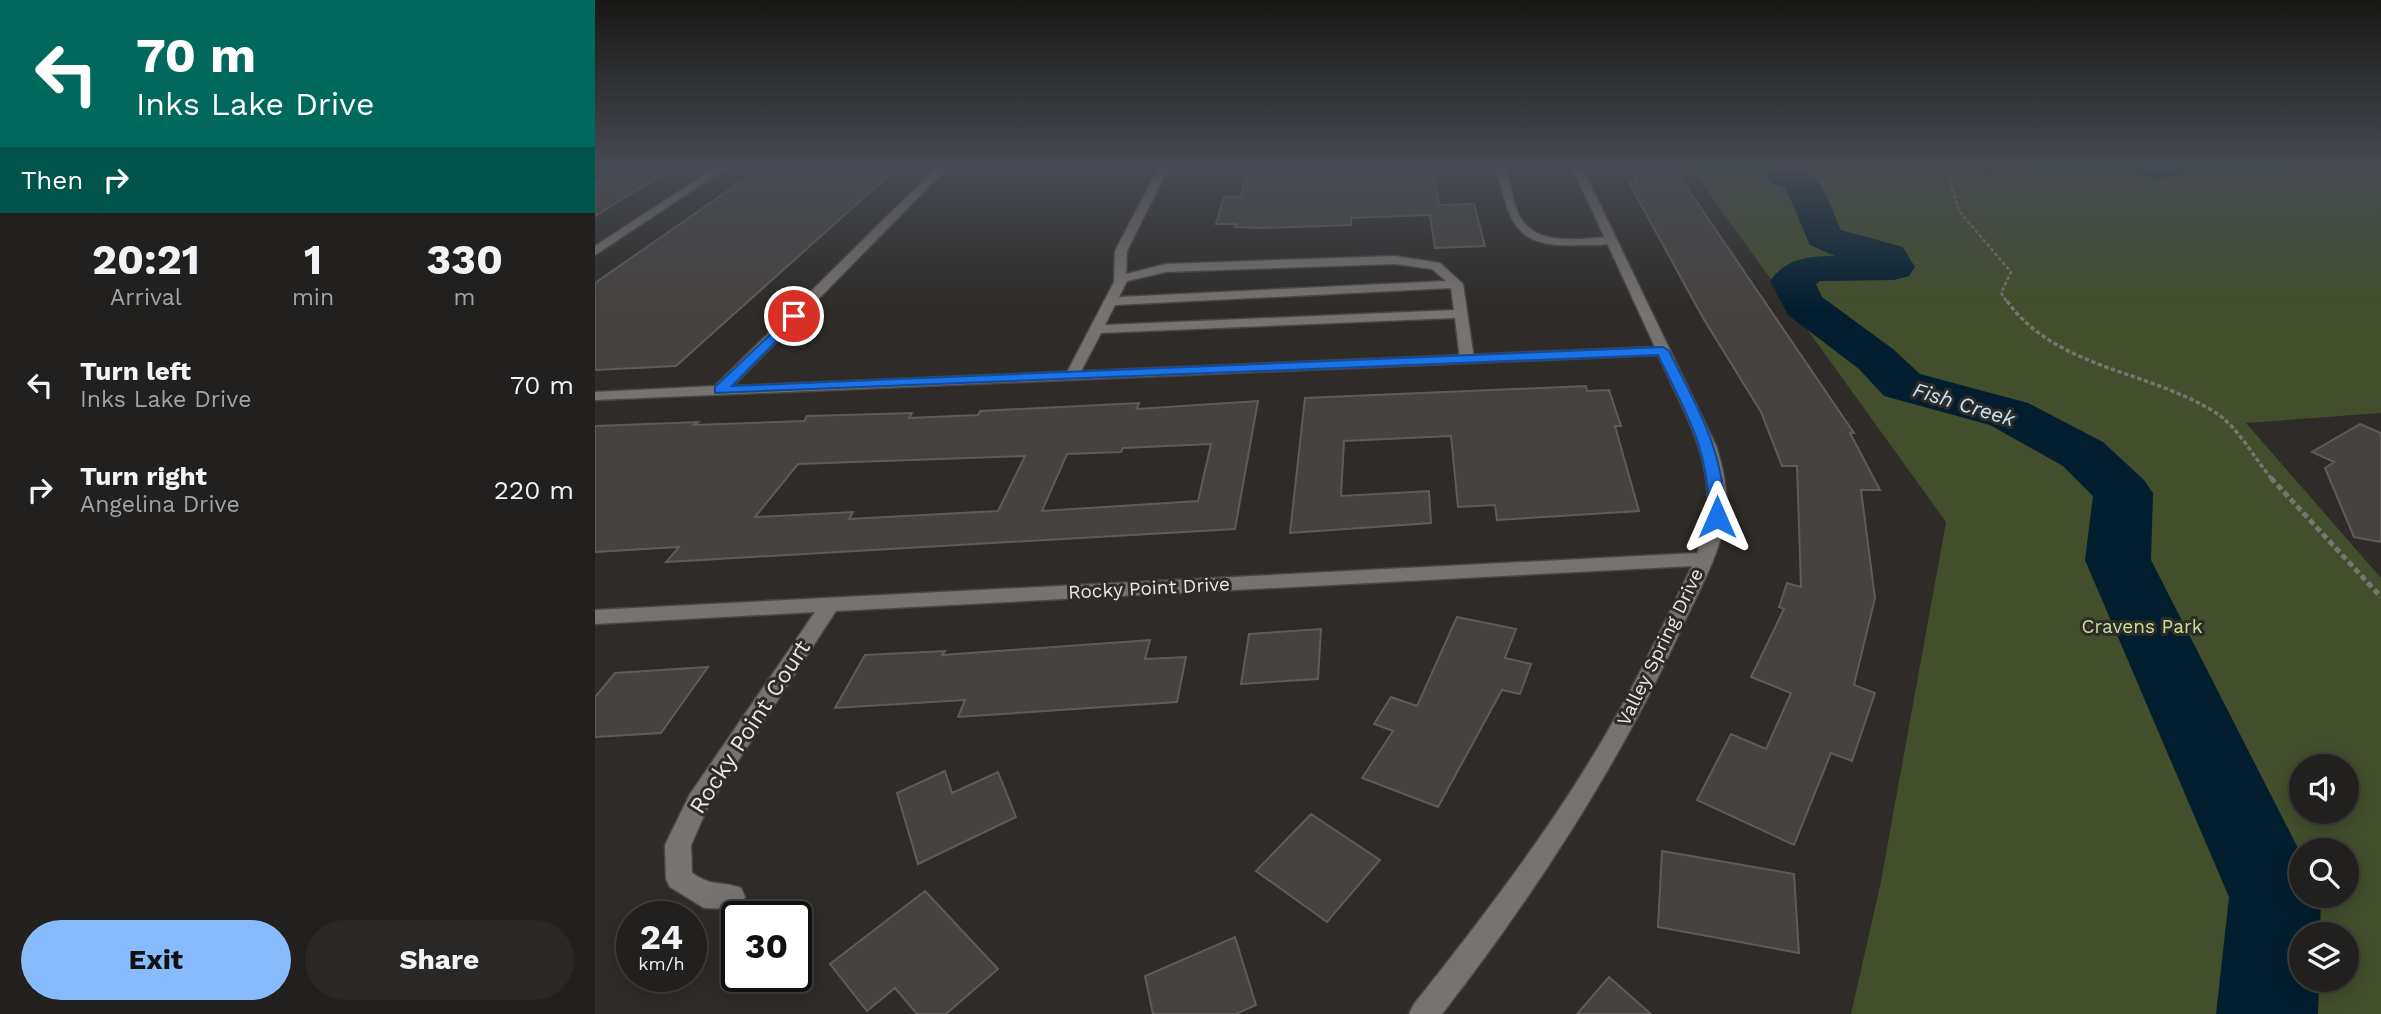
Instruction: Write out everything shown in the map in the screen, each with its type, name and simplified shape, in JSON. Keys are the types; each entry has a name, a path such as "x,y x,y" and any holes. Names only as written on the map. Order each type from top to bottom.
{"street":[{"path":"595,251 651,214"},
{"path":"720,390 896,214"},
{"path":"1072,376 1120,282 1121,251 1140,214"},
{"path":"1514,214 1516,220 1531,235 1567,242 1611,240"},
{"name":"Valley Spring Drive","path":"1425,1014 1490,932 1595,777 1661,653 1703,559 1717,517 1717,482 1709,448 1599,214"},
{"path":"1120,282 1142,272 1166,268 1395,260 1436,266 1457,284 1467,359"},
{"path":"1109,301 1457,284"},
{"path":"1094,329 1459,314"},
{"path":"595,396 1663,351"},
{"name":"Rocky Point Drive","path":"595,617 1703,559"},
{"name":"Rocky Point Court","path":"731,897 704,896 680,880 678,845 699,801 830,605"}],"path":[{"path":"1962,214 2011,272 2001,293 2009,308 2057,346 2084,359 2187,396 2215,412 2237,431 2263,470 2381,597"}],"green space":[{"name":"Cravens Park","path":"1724,214 2381,214 2381,413 2246,423 2381,578 2381,1014 1851,1014 1881,881 1946,522"}],"building":[{"path":"694,214 845,214 676,366 595,370 595,283"},
{"path":"1219,214 1477,214 1485,246 1435,248 1430,215 1351,218 1351,225 1260,228 1216,224"},
{"path":"1646,214 1705,214 1854,433 1850,433 1880,490 1861,490 1875,598 1854,685 1875,693 1852,761 1831,753 1794,845 1697,800 1731,734 1766,749 1791,693 1751,677 1784,609 1779,607 1787,583 1801,587 1797,466 1782,466 1761,412 1703,318"},
{"path":"1586,386 1587,391 1609,390 1621,426 1615,426 1639,511 1497,520 1495,505 1458,507 1451,436 1344,441 1341,496 1429,491 1431,523 1290,533 1305,398"},
{"path":"1258,401 1235,529 666,562 679,547 595,552 595,426 804,421 807,416 912,413 909,418 978,415 980,411 1139,403 1137,409","holes":["1211,444 1198,501 1042,511 1067,454 1121,452 1123,448","1025,456 998,511 849,519 853,512 755,517 798,464"]},
{"path":"2360,424 2381,433 2381,542 2354,537 2325,468 2334,462 2312,452"},
{"path":"1457,617 1516,629 1505,658 1531,664 1520,694 1502,690 1438,807 1362,778 1393,731 1374,724 1391,697 1417,706"},
{"path":"1321,629 1318,679 1241,684 1249,634"},
{"path":"1150,640 1145,659 1186,657 1177,702 958,717 965,700 835,708 865,655 945,651 942,655"},
{"path":"708,667 661,733 595,737 595,697 615,673"},
{"path":"945,771 952,793 998,772 1016,817 918,864 897,793"},
{"path":"1311,814 1380,860 1327,922 1256,871"},
{"path":"1662,851 1794,874 1799,953 1658,927"},
{"path":"925,891 998,969 946,1014 917,1014 895,988 867,1011 830,964"},
{"path":"1235,937 1256,1005 1236,1014 1153,1014 1145,976"},
{"path":"1609,977 1651,1014 1577,1014"}],"waterway":[{"name":"Fish Creek","path":"1814,214 1824,237 1837,244 1888,256 1894,267 1810,269 1792,281 1804,305 1876,359 1902,385 2009,414 2083,454 2123,493 2118,560 2275,897 2267,1014"}],"route":[{"path":"794,316 720,390 1663,351 1709,448 1717,482 1717,517"}]}
